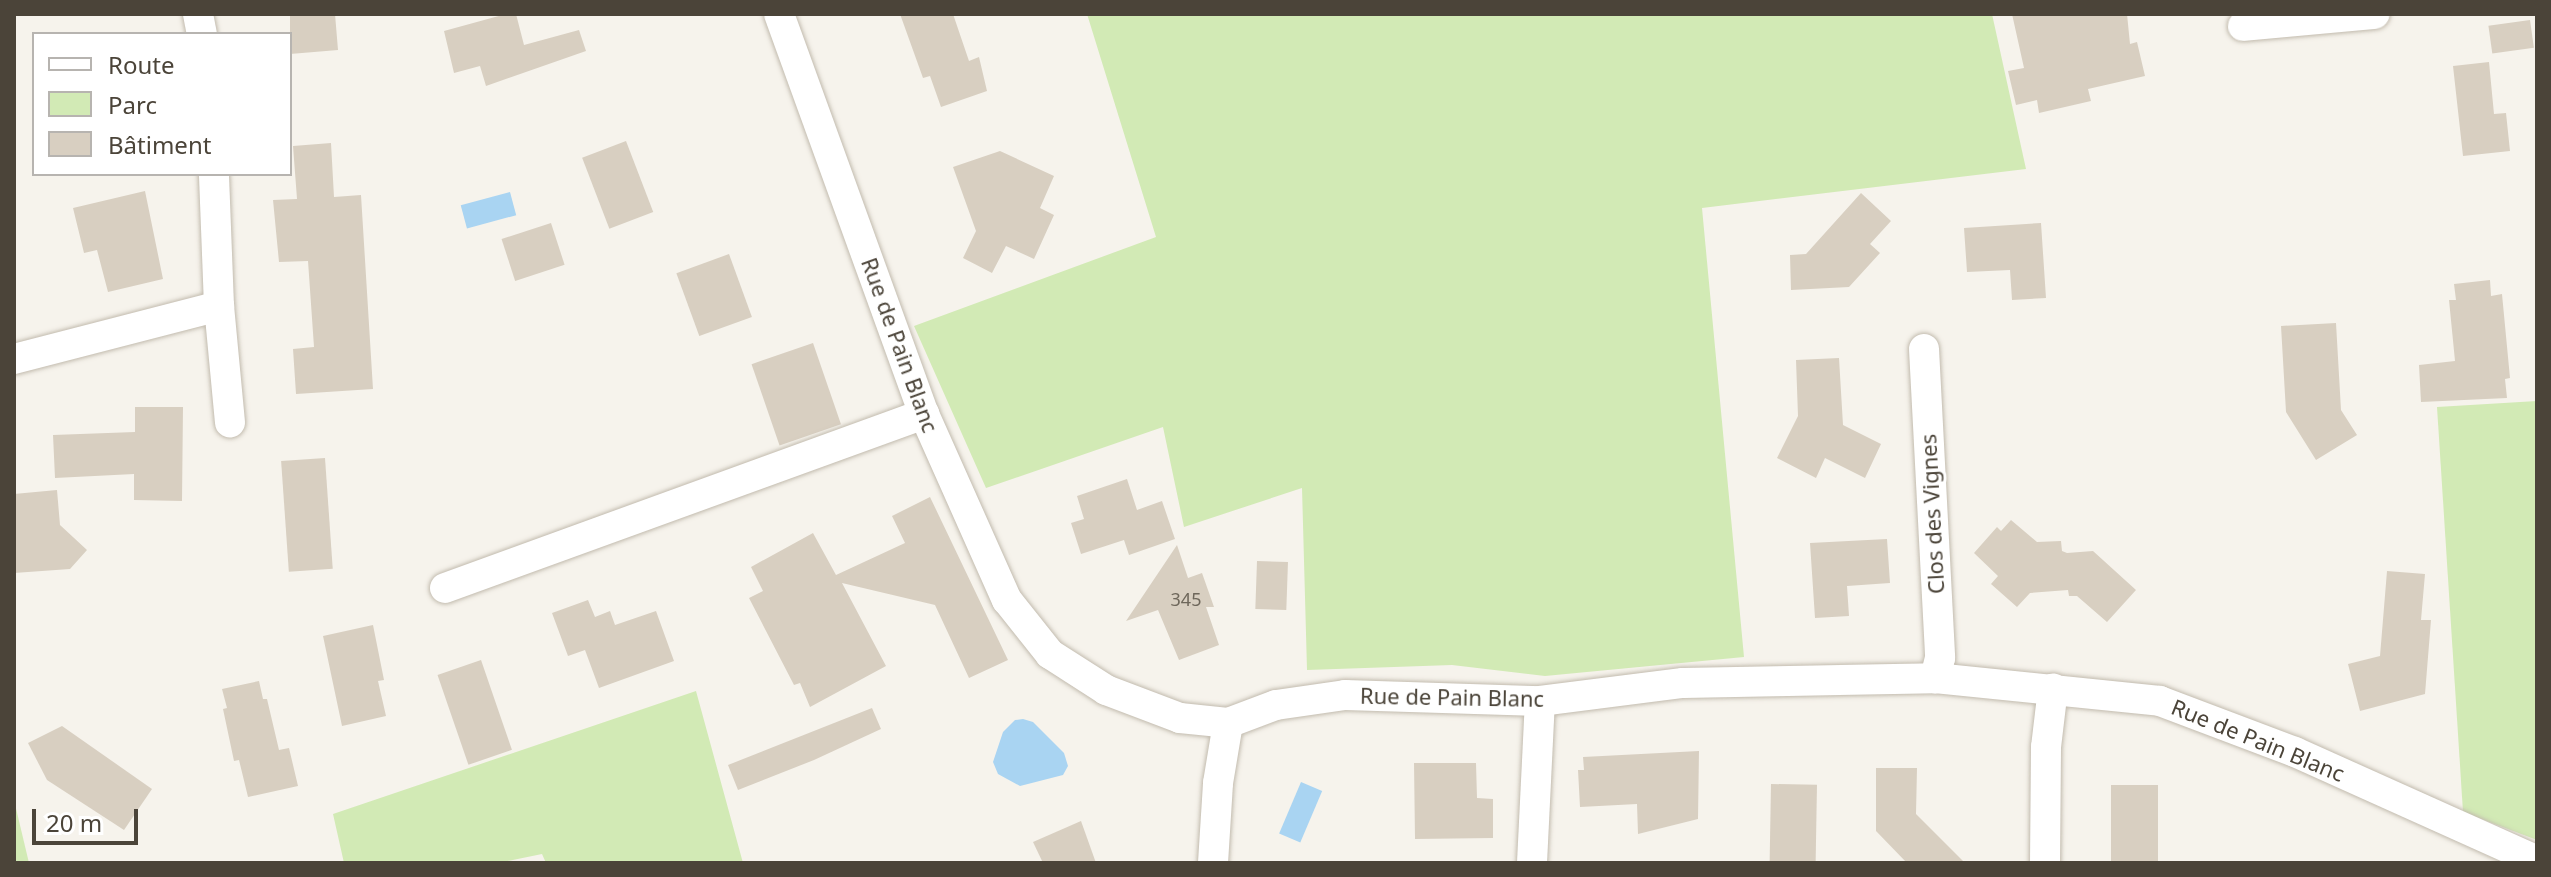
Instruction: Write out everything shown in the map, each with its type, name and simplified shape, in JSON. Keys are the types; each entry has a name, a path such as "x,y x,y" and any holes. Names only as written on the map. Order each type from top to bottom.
{"street":[{"name":"Rue de Pain Blanc","path":"779,14 924,414 1007,600 1050,654 1106,690 1180,718 1228,723 1276,705 1345,695 1540,701 1683,683 1935,678 2053,688 2160,701 2295,752 2537,861"},
{"path":"2243,26 2374,14"},
{"path":"214,176 219,306 230,422"},
{"path":"14,359 219,306"},
{"name":"Clos des Vignes","path":"1924,349 1940,658 1935,678"},
{"path":"445,588 924,414"},
{"path":"2045,863 2046,747 2053,688"},
{"path":"1532,863 1540,701"},
{"path":"1213,863 1218,783 1228,723"}],"green space":[{"path":"1087,14 1992,14 2026,169 1702,208 1744,657 1545,676 1452,665 1307,670 1302,488 1184,527 1163,427 986,488 914,326 1156,237"},
{"path":"2537,401 2537,840 2463,812 2437,407"},
{"path":"696,691 743,863 546,863 542,854 498,863 344,863 333,814"},
{"path":"14,800 29,863 14,863"}],"water":[{"path":"510,192 516,215 467,228 461,205"},
{"path":"1015,720 1033,722 1064,753 1068,766 1063,775 1020,786 998,774 993,762 1003,732"},
{"path":"1301,782 1322,791 1300,843 1279,834"}],"building":[{"path":"290,14 335,14 338,50 292,54"},
{"path":"516,14 524,45 579,30 586,51 486,86 480,66 454,73 444,31"},
{"path":"900,14 953,14 969,61 979,57 987,91 941,107 930,76 923,78"},
{"path":"2012,14 2127,14 2130,44 2137,42 2145,76 2088,89 2091,101 2039,113 2037,100 2016,105 2008,71 2024,68"},
{"path":"2530,20 2534,48 2492,54 2488,26"},
{"path":"2489,62 2494,114 2506,113 2510,151 2463,156 2453,66"},
{"path":"626,141 653,212 609,229 582,158"},
{"path":"331,143 334,197 361,195 373,389 296,394 293,349 314,347 308,261 279,262 273,200 297,199 293,146"},
{"path":"1000,151 1054,176 1040,208 1054,215 1034,259 1006,246 992,273 963,258 976,231 953,167"},
{"path":"145,191 163,279 108,292 97,250 84,253 73,208"},
{"path":"1861,193 1891,221 1870,244 1880,253 1849,287 1791,290 1790,255 1806,254"},
{"path":"551,223 565,265 515,281 502,239"},
{"path":"2041,223 2046,298 2012,300 2010,270 1967,272 1964,228"},
{"path":"729,254 752,317 699,336 676,273"},
{"path":"2490,280 2491,296 2502,294 2510,378 2505,379 2507,398 2421,402 2419,365 2455,361 2449,300 2456,300 2454,284"},
{"path":"2336,323 2341,410 2357,435 2316,460 2286,412 2281,326"},
{"path":"813,343 841,424 780,445 752,364"},
{"path":"1839,358 1843,425 1881,444 1865,478 1825,458 1816,478 1777,458 1798,416 1796,360"},
{"path":"135,407 183,407 182,501 134,500 134,474 55,478 53,435 135,432"},
{"path":"325,458 333,569 289,572 281,461"},
{"path":"1127,479 1137,510 1162,501 1175,539 1129,555 1124,540 1081,554 1071,523 1084,519 1077,496"},
{"path":"57,490 60,525 87,550 70,569 14,573 14,494"},
{"path":"930,497 1008,660 969,678 935,605 842,583 886,666 810,707 800,683 794,685 749,598 763,591 751,567 813,533 836,575 905,543 892,516"},
{"path":"2011,520 2037,542 2061,541 2062,551 2067,553 2093,551 2136,590 2107,622 2077,596 2069,596 2068,590 2030,593 2017,607 1991,584 1998,576 1974,553 1997,527 2001,531"},
{"path":"1887,539 1890,583 1847,586 1849,616 1815,618 1810,543"},
{"path":"1177,545 1188,578 1202,573 1214,607 1206,607 1219,645 1179,660 1158,610 1126,621"},
{"path":"1257,561 1288,562 1286,610 1255,609"},
{"path":"2387,571 2425,574 2421,620 2431,620 2425,694 2360,711 2348,664 2380,656"},
{"path":"588,600 595,617 610,611 615,625 656,611 674,661 599,688 585,650 568,656 552,613"},
{"path":"373,625 384,680 378,681 386,716 342,726 323,636"},
{"path":"481,660 512,750 468,765 438,675"},
{"path":"259,681 263,699 267,699 279,750 289,748 298,786 248,797 239,760 234,761 222,689"},
{"path":"872,708 881,729 738,790 728,765"},
{"path":"62,726 152,789 124,830 47,780 28,743"},
{"path":"1699,751 1698,819 1638,834 1637,804 1580,807 1578,770 1584,770 1583,757"},
{"path":"1414,763 1476,763 1477,798 1493,799 1493,838 1415,839"},
{"path":"1876,768 1917,768 1916,814 1965,863 1907,863 1876,831"},
{"path":"1771,784 1817,785 1816,863 1770,863"},
{"path":"2111,785 2158,785 2158,863 2111,863"},
{"path":"1081,821 1096,863 1043,863 1033,842"}]}
